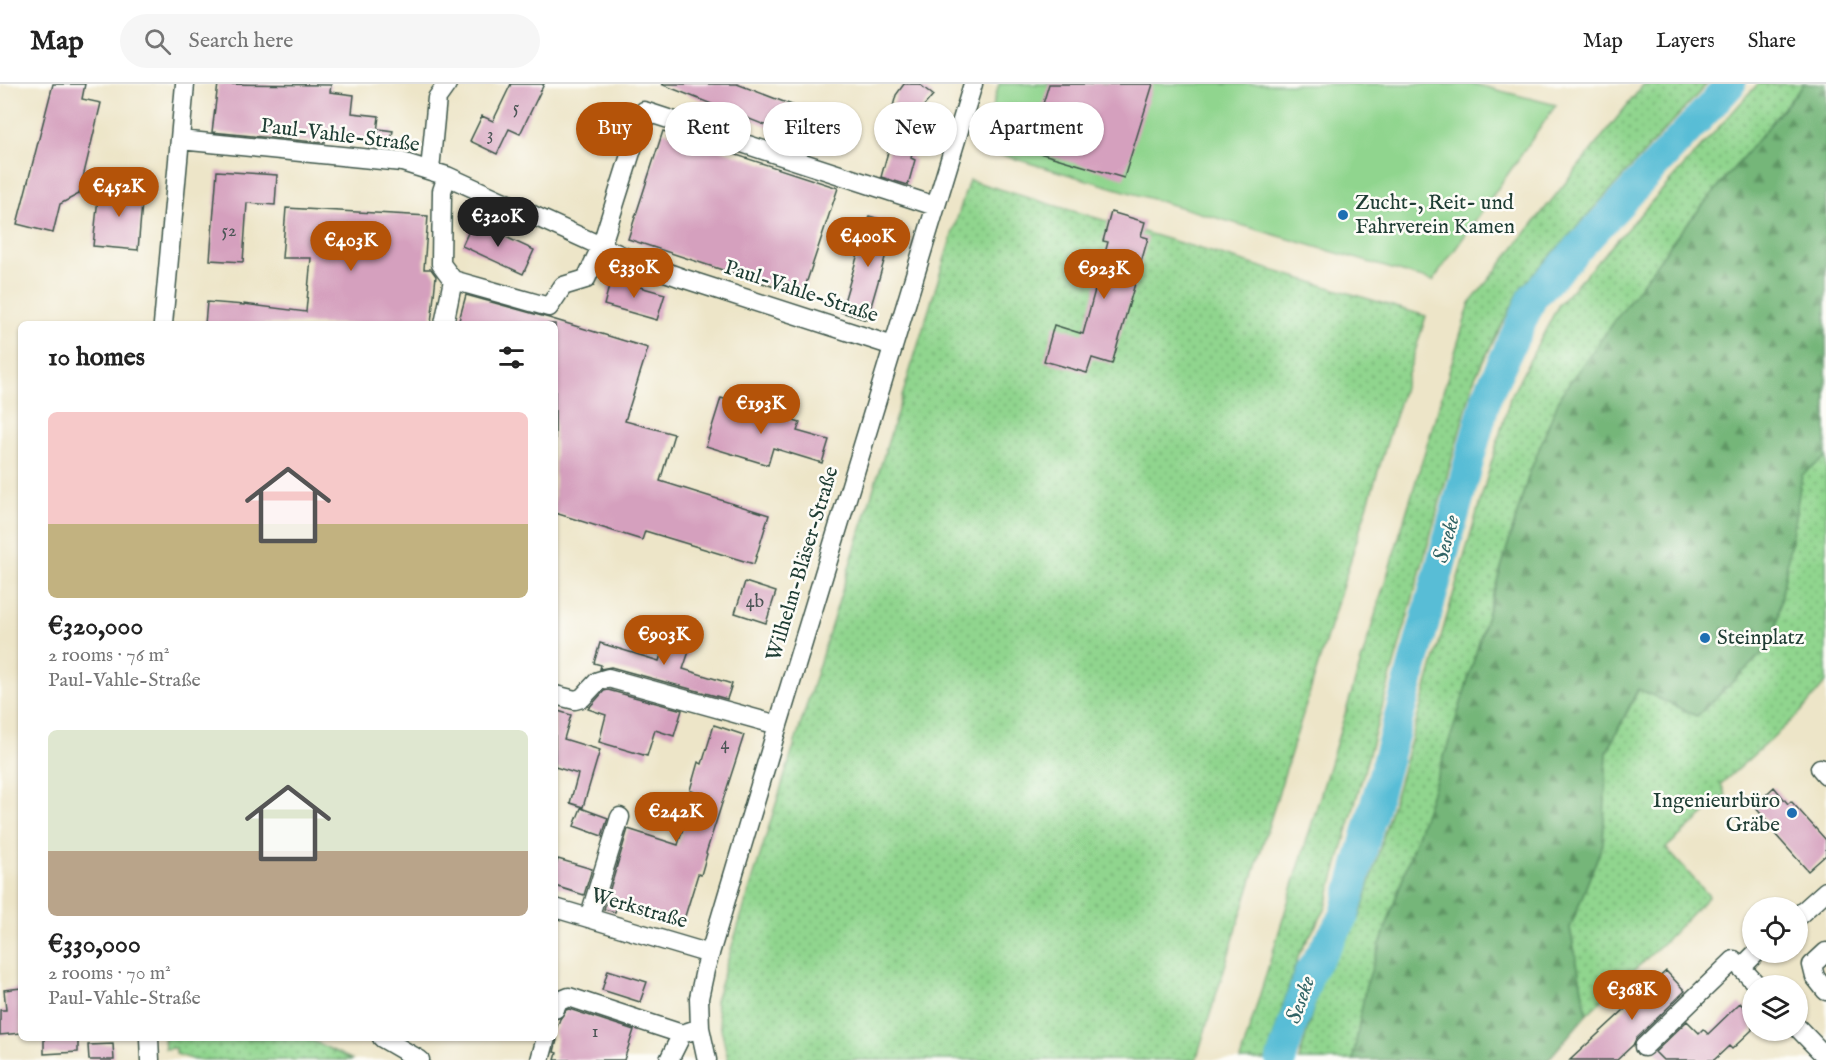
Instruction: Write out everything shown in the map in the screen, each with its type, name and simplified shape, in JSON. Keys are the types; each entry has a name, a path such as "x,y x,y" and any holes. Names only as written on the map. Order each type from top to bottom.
{"street":[{"path":"163,321 185,84"},
{"path":"447,84 437,98 439,173 442,191 441,264 453,280 549,307 563,286 586,279 601,247 644,111 935,206"},
{"name":"Wilhelm-Bläser-Straße","path":"707,1060 691,1031 710,954 777,725 973,84"},
{"name":"Paul-Vahle-Straße","path":"180,140 402,162 439,173 601,247 682,278 893,346"},
{"path":"445,321 453,280"},
{"path":"558,696 575,700 582,698 598,681 608,678 777,725"},
{"path":"589,918 620,817"},
{"path":"1808,907 1826,891"},
{"name":"Werkstraße","path":"558,909 710,954"},
{"path":"1826,952 1812,965 1815,978 1826,991"},
{"path":"1644,1047 1734,960 1748,975"},
{"path":"1741,968 1746,963"},
{"path":"558,1002 569,997 691,1031 669,1060"},
{"path":"1808,1038 1824,1055 1824,1060"},
{"path":"149,1041 150,1060"},
{"path":"387,1041 420,1060"},
{"path":"540,1060 545,1041"}],"green space":[{"name":"Zucht-, Reit- und Fahrverein Kamen","path":"999,84 1474,84 1556,105 1433,281 1005,156 1104,156 1104,102 994,102"},
{"path":"1644,84 1707,84 1521,288 1475,377 1325,910 1299,954 1266,1060 1240,1060 1470,303"},
{"path":"1758,84 1804,84 1677,236 1562,394 1529,474 1453,730 1365,989 1353,1060 1299,1060 1324,970 1360,917 1510,398 1559,304"},
{"path":"1804,84 1826,84 1826,457 1802,475 1774,642 1697,716 1638,689 1607,752 1603,843 1570,928 1587,1014 1548,1060 1353,1060 1365,989 1453,730 1529,474 1561,394 1677,236"},
{"path":"969,180 1426,316 1196,1060 728,1060 715,1001"},
{"path":"1826,457 1826,682 1801,712 1721,784 1726,795 1666,848 1709,896 1662,944 1587,1014 1570,928 1603,843 1607,752 1639,689 1697,716 1774,642 1802,475"},
{"path":"164,1041 313,1041 353,1060 195,1060 176,1054 176,1048 165,1049"}],"building":[{"path":"53,84 85,84 82,99 101,103 79,194 60,204 53,233 17,224"},
{"path":"218,84 331,85 330,92 354,95 352,113 379,116 376,140 325,135 325,143 212,132"},
{"path":"511,84 544,84 520,134 509,129 497,154 470,141 482,116 493,121"},
{"path":"661,84 737,84 784,102 763,102 763,124 751,120 751,102 706,102"},
{"path":"904,84 919,84 933,95 927,102 894,102"},
{"path":"1049,84 1153,84 1124,178 1049,156 1104,156 1104,102 1044,102"},
{"path":"379,129 393,131 390,145 376,143"},
{"path":"663,131 665,132 665,156 740,156 838,188 802,296 628,239"},
{"path":"887,156 911,156 915,160 908,185 881,177"},
{"path":"217,171 277,175 275,205 247,203 243,262 210,260"},
{"path":"118,184 138,186 138,191 143,191 138,250 93,246 99,188 118,190"},
{"path":"286,208 428,216 424,269 431,269 436,276 431,321 205,321 207,302 306,312 311,258 282,258"},
{"path":"1111,212 1145,222 1141,236 1148,238 1112,364 1092,358 1087,373 1044,361 1054,325 1083,334 1108,242 1103,241"},
{"path":"869,216 895,223 867,320 841,312"},
{"path":"473,222 534,250 523,274 462,246"},
{"path":"611,279 665,294 657,320 604,305"},
{"path":"466,295 549,318 648,348 625,421 674,434 660,481 769,515 754,564 645,531 642,540 558,514 558,321 459,321"},
{"path":"721,398 800,423 797,431 829,440 822,463 773,448 768,465 706,446"},
{"path":"745,582 776,592 766,623 735,613"},
{"path":"668,632 693,640 683,669 732,684 727,699 611,667 600,669 601,665 594,663 600,643 659,661"},
{"path":"608,690 682,710 674,736 655,730 647,756 599,742 606,715 588,709 604,691"},
{"path":"558,711 571,715 564,739 600,750 583,807 570,803 578,774 558,768"},
{"path":"714,725 744,735 701,875 698,874 682,926 617,906 615,912 604,909 628,829 678,845 694,792 690,790 698,762 702,764"},
{"path":"1774,787 1788,804 1791,801 1826,840 1826,855 1808,871 1766,824 1768,822 1754,806"},
{"path":"581,808 608,818 602,836 574,826"},
{"path":"558,859 592,869 584,895 558,887"},
{"path":"608,970 647,982 640,1002 602,990"},
{"path":"1666,971 1685,991 1617,1060 1570,1060"},
{"path":"18,988 18,1033 0,1035 0,1010 6,1010 4,990"},
{"path":"1740,1003 1742,1005 1742,1040 1732,1049 1729,1046 1714,1060 1663,1060 1655,1052 1687,1021 1699,1033 1703,1029 1708,1034"},
{"path":"569,1009 634,1030 624,1060 555,1060 558,1024 566,1010"},
{"path":"44,1041 78,1041 78,1052 44,1054"},
{"path":"113,1044 114,1060 89,1060 88,1045"}],"waterway":[{"name":"Seseke","path":"1281,1060 1310,971 1344,917 1487,396 1533,297 1731,84"}],"place":[{"name":"Zucht-, Reit- und Fahrverein Kamen","path":"1343,215"},
{"name":"Steinplatz","path":"1705,638"},
{"name":"Ingenieurbüro Gräbe","path":"1792,813"}]}
